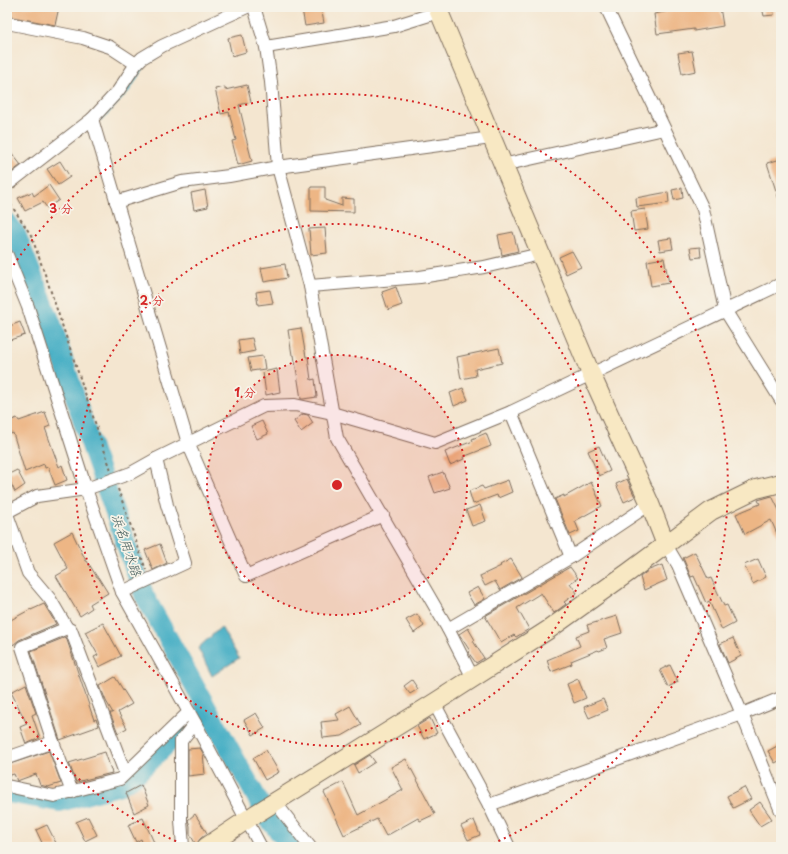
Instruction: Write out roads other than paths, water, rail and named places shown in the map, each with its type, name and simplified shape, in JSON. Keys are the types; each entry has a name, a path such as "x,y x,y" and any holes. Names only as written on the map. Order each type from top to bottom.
{"street":[{"path":"7,185 92,119 118,92 136,64 142,58 162,46 247,7"},
{"path":"254,7 266,47 271,82 278,167 310,286 337,438 448,629 473,678"},
{"path":"606,7 703,209 725,310 781,400"},
{"path":"266,47 394,26 438,10 591,374 650,504 666,545 678,565 742,714 781,812"},
{"path":"7,23 83,38 110,47 136,64"},
{"path":"92,119 188,444 246,576 383,515"},
{"path":"503,165 664,129"},
{"path":"116,202 182,182 229,176 278,167 491,138"},
{"path":"310,286 420,277 484,267 540,254"},
{"path":"7,255 28,306 89,487 128,590 192,718 250,818 261,847"},
{"path":"125,773 71,630 67,628 50,599 28,573 7,513 37,496 89,487 131,473 156,458 188,444 264,406 295,404 332,413 435,443 511,412 781,284"},
{"path":"511,412 571,557"},
{"path":"128,590 185,563 167,505 156,458"},
{"path":"206,847 548,630 711,511 756,489 781,483"},
{"path":"448,629 571,557 650,504"},
{"path":"67,628 22,647 53,742 72,792"},
{"path":"489,805 742,714 781,698"},
{"path":"434,703 489,805 509,847"},
{"path":"7,786 54,796 120,779 125,773 192,718"},
{"path":"183,847 181,820 181,741 192,718"},
{"path":"7,758 53,742"},
{"path":"275,802 310,847"}],"water":[{"path":"221,627 239,658 212,676 198,648"},
{"path":"7,788 53,797 52,805 7,796"}],"waterway":[{"path":"262,9 273,7"},
{"path":"101,119 129,89 146,63 155,57"},
{"name":"浜名用水路","path":"7,222 16,234 52,325 88,437 144,595 268,818 291,847"},
{"path":"7,793 59,802 127,783 189,723"}]}
